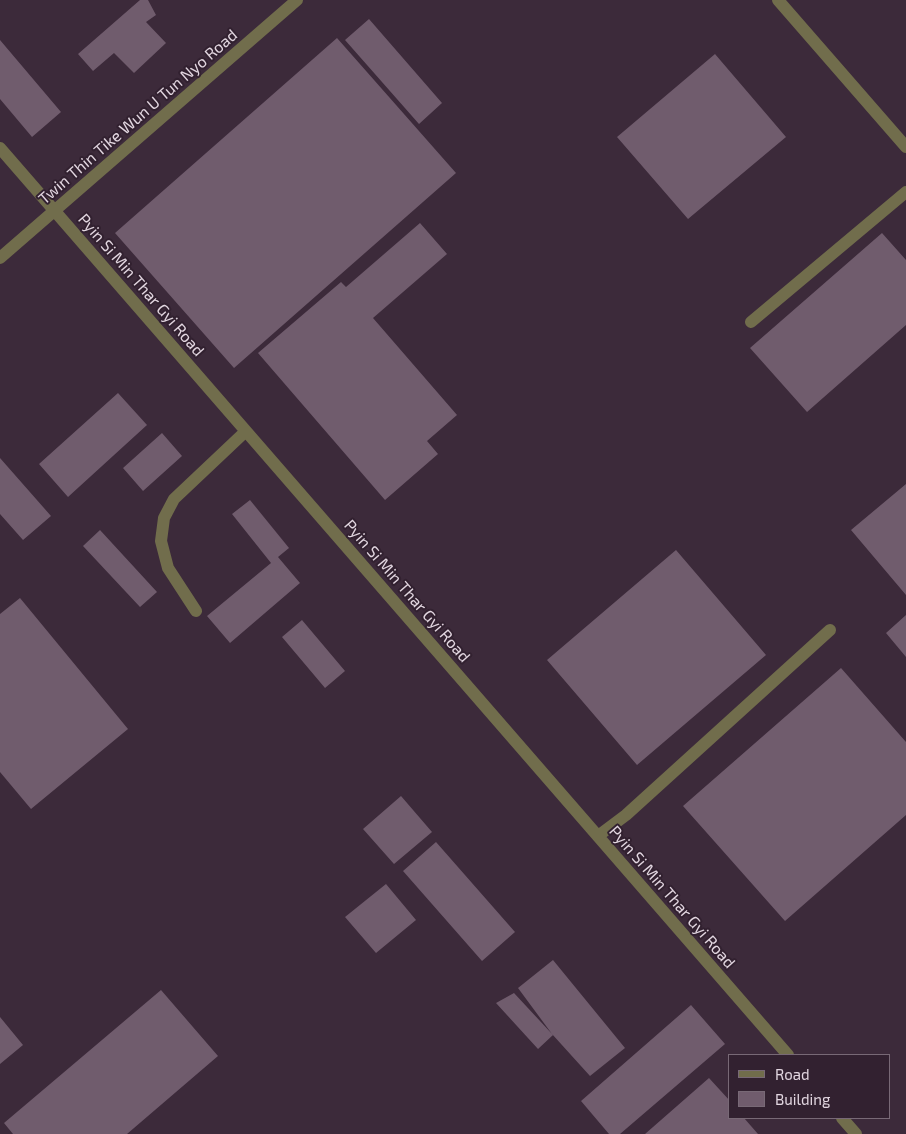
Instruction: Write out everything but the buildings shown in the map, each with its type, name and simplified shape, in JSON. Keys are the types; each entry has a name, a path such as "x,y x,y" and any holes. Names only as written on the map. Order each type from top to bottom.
{"street":[{"name":"Twin Thin Tike Wun U Tun Nyo Road","path":"0,258 297,0"},
{"path":"778,0 906,147"},
{"name":"Pyin Si Min Thar Gyi Road","path":"0,148 787,1054"},
{"path":"751,322 906,192"},
{"path":"196,611 168,568 161,541 164,518 174,499 246,431"},
{"path":"598,836 626,815 830,630"},
{"path":"843,1119 856,1134"}]}
